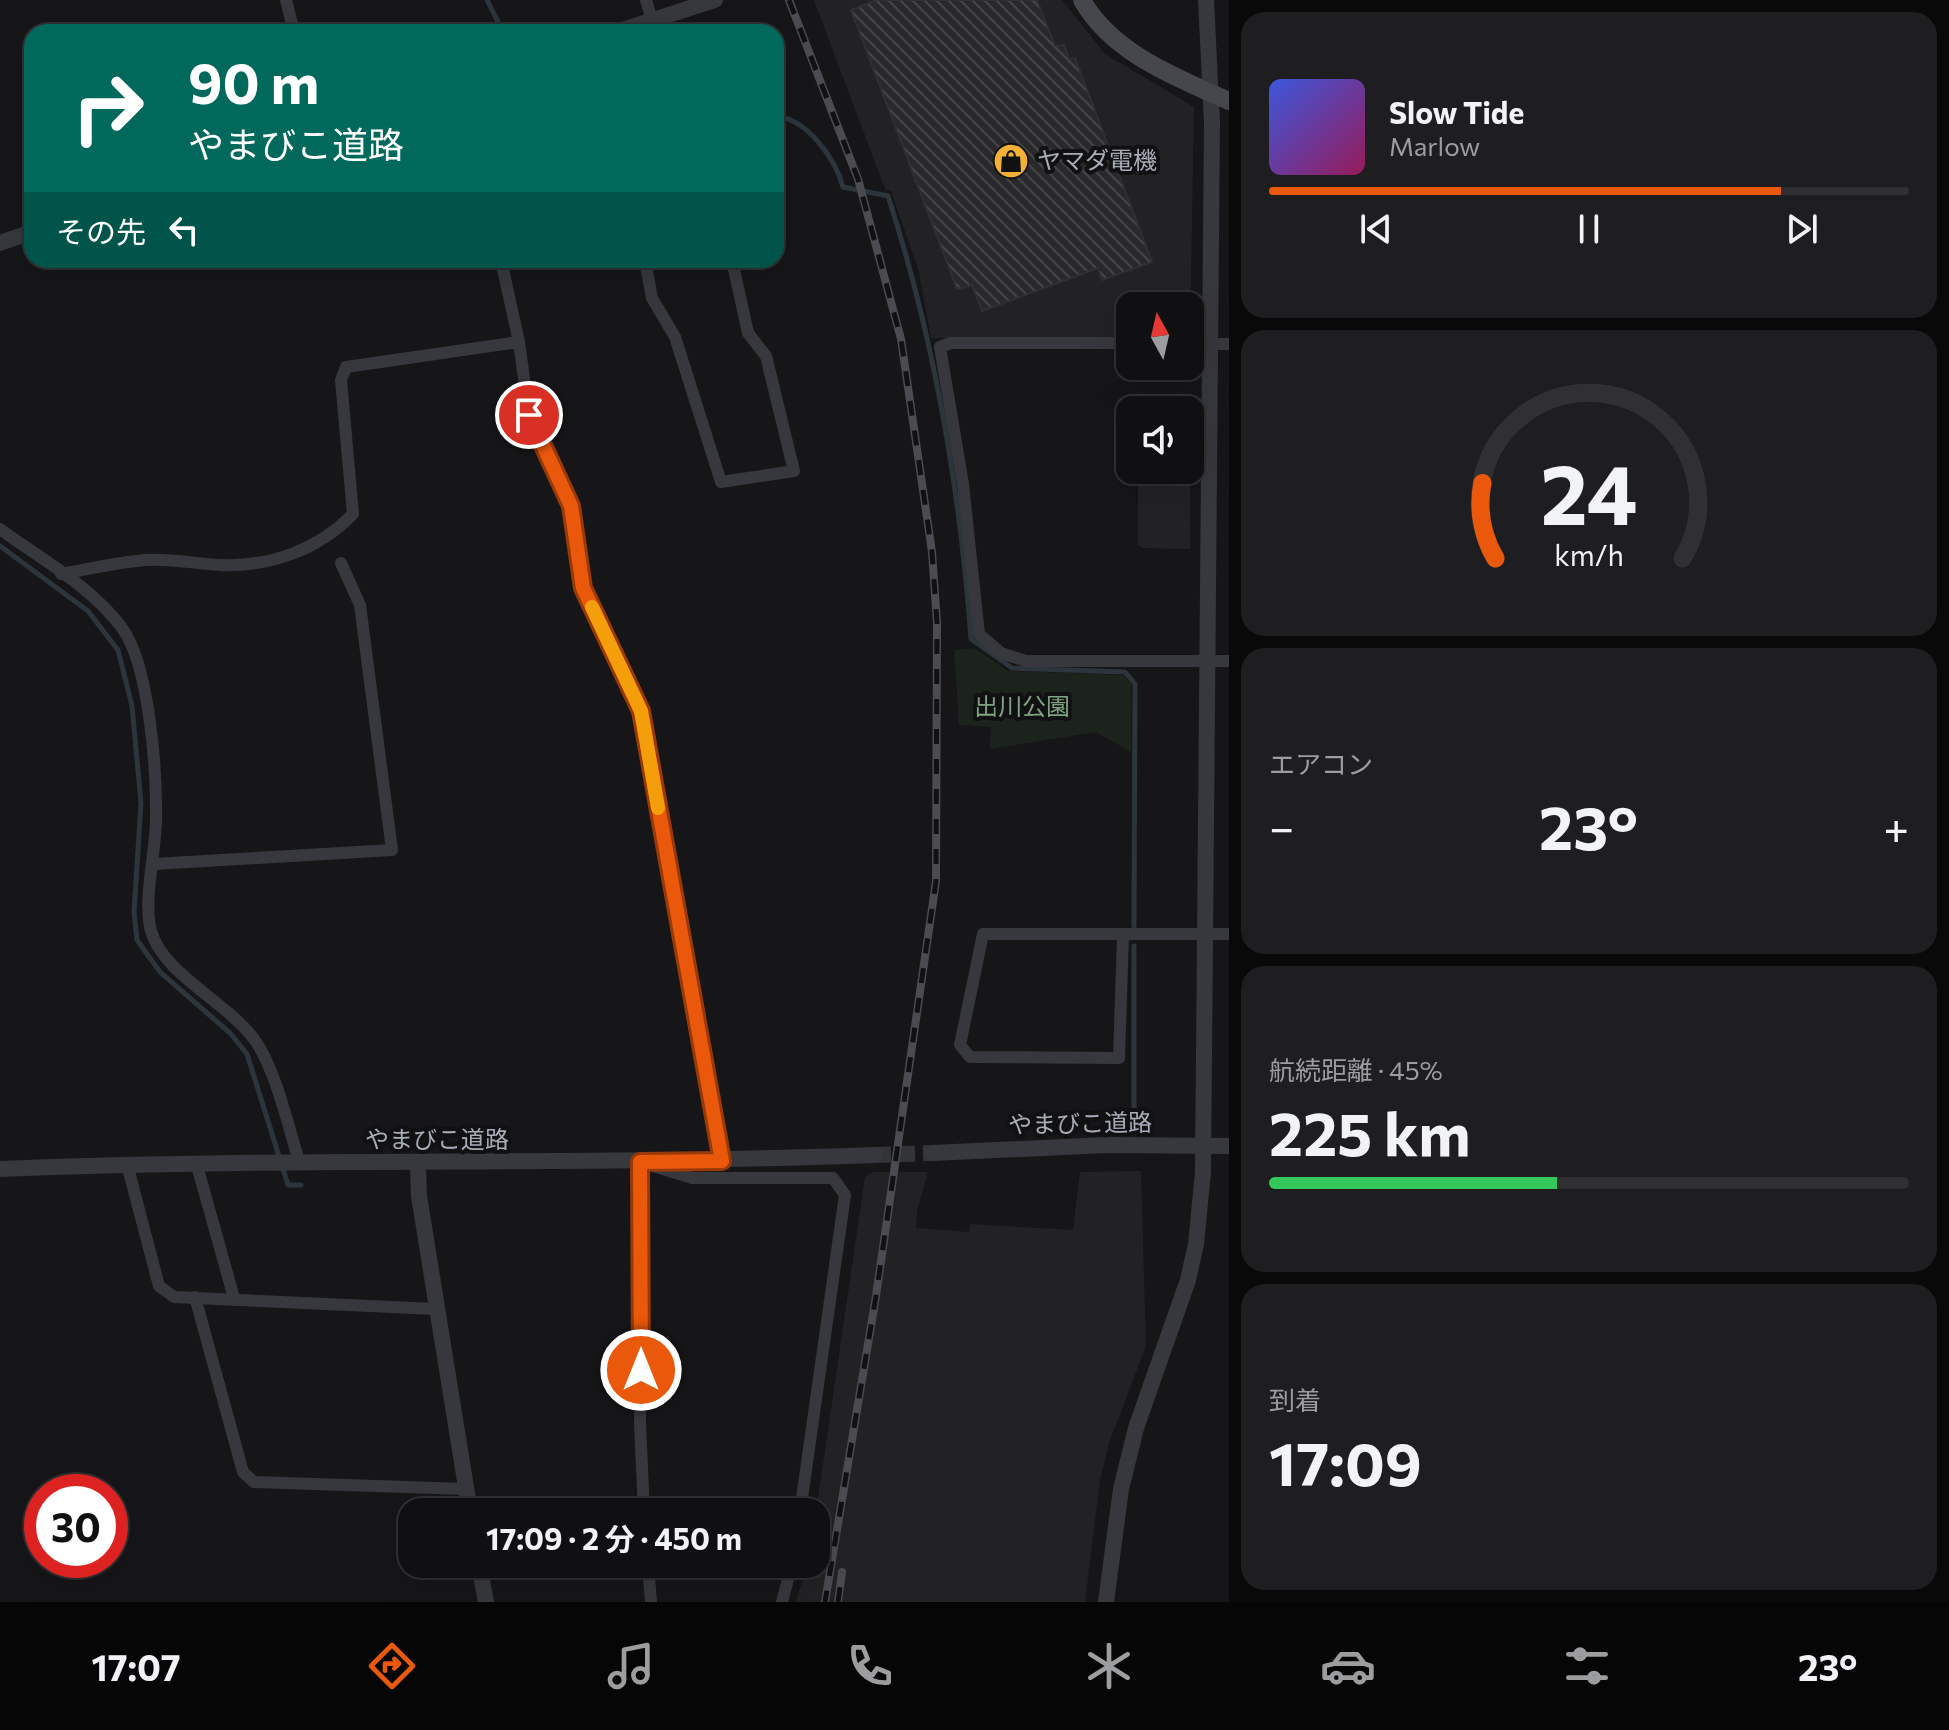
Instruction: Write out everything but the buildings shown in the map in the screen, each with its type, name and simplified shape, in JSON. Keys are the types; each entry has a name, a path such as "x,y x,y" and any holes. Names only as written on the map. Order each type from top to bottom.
{"main road":[{"path":"1082,0 1117,42 1220,97"}],"street":[{"path":"286,0 292,24"},
{"path":"646,0 652,20"},
{"path":"640,24 715,0"},
{"path":"1106,1602 1128,1459 1188,1280 1196,1244 1203,1146 1211,344 1220,97 1206,0"},
{"path":"0,243 24,235"},
{"path":"503,268 519,342 529,415 571,506 583,588 641,711 722,1161"},
{"path":"646,268 652,298 675,337 721,482 794,471 766,356 748,333 734,268"},
{"path":"61,574 148,559 224,565 270,560 305,550 332,536 353,514 341,380 346,367 519,342"},
{"path":"1116,343 951,343 940,347 963,484 979,634 1001,653 1026,661 1229,661"},
{"path":"1204,344 1229,344"},
{"path":"0,529 103,606 124,630 134,652 149,716 156,818 148,914 151,932 161,952 176,968 223,1004 255,1040 296,1164"},
{"path":"154,864 392,850 360,605 341,563"},
{"path":"1123,935 1119,1058 970,1057 960,1045 983,934 1229,934"},
{"name":"やまびこ道路","path":"932,1153 1108,1145 1229,1146"},
{"name":"やまびこ道路","path":"0,1169 196,1162 640,1162 875,1155"},
{"path":"196,1162 234,1298"},
{"path":"644,1498 640,1162 692,1178 833,1178 845,1195 802,1498"},
{"path":"127,1164 159,1286 174,1297 436,1309"},
{"path":"418,1164 419,1196 468,1498"},
{"path":"195,1297 243,1472 254,1482 466,1489"},
{"path":"482,1578 486,1602"},
{"path":"649,1578 651,1602"},
{"path":"782,1602 788,1578"}],"shaded area":[{"name":"ヤマダ電機","path":"814,0 1062,0 1105,54 1194,107 1191,292 1116,292 1116,338 931,338 919,272 891,191 885,189"},
{"path":"1138,484 1191,484 1190,549 1142,548 1138,544"},
{"path":"1141,1171 1146,1346 1109,1443 1100,1480 1085,1602 796,1602 803,1578 830,1578 830,1498 818,1498 865,1177 873,1172 928,1172 917,1211 916,1228 969,1232 970,1224 1073,1230 1080,1172"}],"green space":[{"name":"出川公園","path":"974,648 1008,671 1123,675 1131,684 1131,752 1096,732 990,749 991,727 959,725 954,650"}],"waterway":[{"path":"487,0 499,24"},
{"path":"784,118 798,124 818,142 834,165 843,187 888,196 919,304 943,415 960,527 971,639 1012,668 1125,672 1135,684 1134,926"},
{"path":"0,546 88,611 118,650 132,706 141,803 134,912 137,940 160,972 230,1033 247,1054 288,1185 301,1185"},
{"path":"1134,946 1134,1121"}],"tunnel":[{"path":"875,1155 932,1153"}],"railway":[{"path":"789,0 858,179 901,339 932,552 937,623 936,881 876,1296 825,1602"},
{"path":"838,1602 842,1572"}],"slow traffic":[{"path":"592,607 641,711 658,808"}],"place":[{"name":"ヤマダ電機","path":"1011,161"}],"route":[{"path":"529,415 571,506 583,588 641,711 722,1161 640,1162 641,1370"}]}
